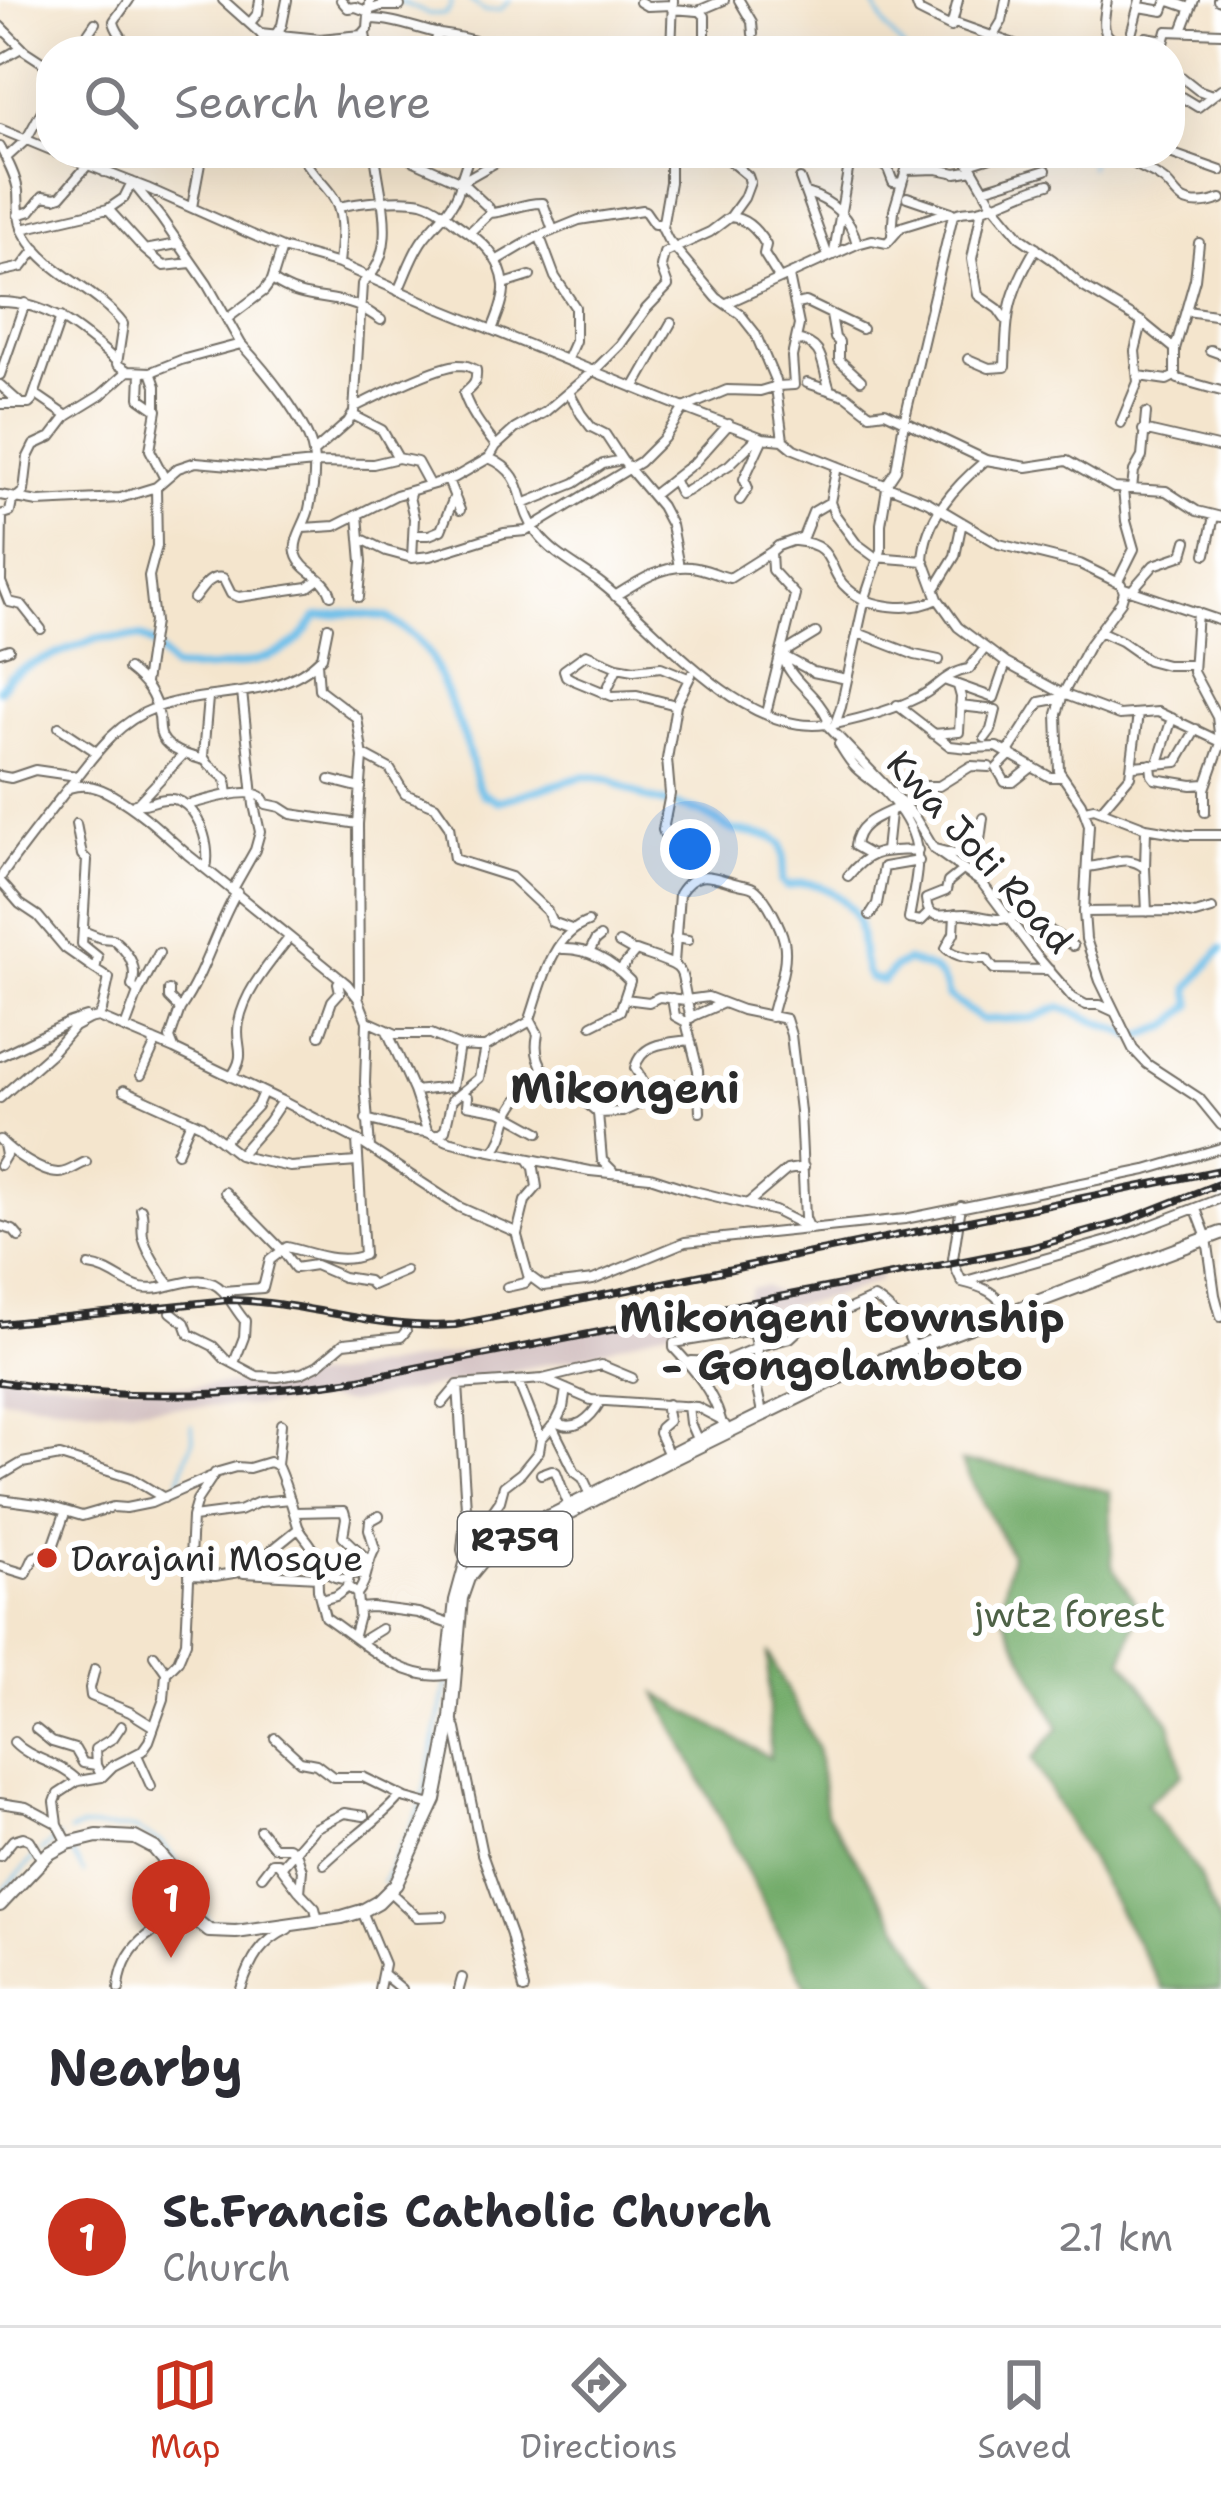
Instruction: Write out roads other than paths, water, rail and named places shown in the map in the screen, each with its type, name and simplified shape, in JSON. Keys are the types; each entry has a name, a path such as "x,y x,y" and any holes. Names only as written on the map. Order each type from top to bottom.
{"main road":[{"name":"R759","path":"193,1918 200,1927 220,1933 318,1921 362,1912 388,1892 406,1864 442,1774 464,1577 495,1550 725,1425 850,1372 1221,1233"},
{"path":"0,1905 42,1860 68,1843 124,1836 145,1842 161,1855 193,1918"}],"street":[{"path":"121,36 114,21 129,0"},
{"path":"223,0 262,36"},
{"path":"250,23 260,0"},
{"path":"275,35 287,0"},
{"path":"341,0 347,8 370,10 453,36"},
{"path":"698,10 724,0"},
{"path":"739,0 752,22 753,34"},
{"path":"915,0 918,10 951,27 958,0"},
{"path":"952,22 993,36 1006,0"},
{"path":"1107,0 1102,26 1107,36"},
{"path":"1132,31 1140,4 1163,11 1167,0 1192,4 1182,32"},
{"path":"640,2 698,10 705,16 705,36"},
{"path":"671,36 672,5"},
{"path":"370,10 400,6"},
{"path":"347,36 365,34 370,10"},
{"path":"86,36 94,23"},
{"path":"1165,36 1167,31 1221,33"},
{"path":"260,33 286,36"},
{"path":"1,34 10,34 36,58"},
{"path":"0,60 21,48"},
{"path":"1185,80 1198,90 1216,92"},
{"path":"1185,99 1198,107 1216,92"},
{"path":"6,158 26,140 36,122"},
{"path":"0,129 36,144"},
{"path":"0,147 17,185 22,229 51,263 121,320 124,330 116,361"},
{"path":"1185,158 1221,171"},
{"path":"19,215 31,211 43,196 61,196 84,168"},
{"path":"92,168 282,248 339,264 684,408 761,437 782,440 940,508 999,544 1080,564 1125,586 1220,618"},
{"path":"104,172 106,168"},
{"path":"192,207 199,168"},
{"path":"308,168 339,207 339,264"},
{"path":"354,411 362,284 385,242 377,168"},
{"path":"430,168 461,182 490,214"},
{"path":"398,291 423,239 458,195 465,168"},
{"path":"461,182 482,168"},
{"path":"670,168 661,224 664,234 711,291 755,332 777,386 782,440"},
{"path":"303,528 326,528 396,495 448,479 489,458 515,429 545,412 620,345 668,286 661,267 663,255 730,217 750,182 738,168"},
{"path":"831,255 848,168"},
{"path":"886,168 893,182 902,183"},
{"path":"892,236 894,209 906,170 956,173 968,168"},
{"path":"972,168 1011,228 1082,286 1142,322 1175,349"},
{"path":"1145,168 1183,200 1221,199"},
{"path":"984,189 1046,170"},
{"path":"800,179 831,255"},
{"path":"22,229 108,209 124,198 133,182"},
{"path":"133,182 228,318 241,344 285,398 310,441 313,487 296,543 297,556 327,583 331,595"},
{"path":"726,304 857,244 872,239 886,243 901,227 982,209 1049,184"},
{"path":"806,193 841,211 857,244"},
{"path":"907,197 952,212"},
{"path":"339,207 420,202 434,206 480,238 504,284 492,330"},
{"path":"470,232 490,214 541,202 553,230"},
{"path":"108,209 164,266 191,263"},
{"path":"982,209 972,259 978,295 1006,320"},
{"path":"496,261 579,220 642,210 654,224 661,224"},
{"path":"829,724 847,679 879,558 888,482 896,470 952,212"},
{"path":"360,538 412,558 533,528 659,444 684,408 723,391 794,385 796,304 784,277 764,254 766,245 760,236 742,219 730,217"},
{"path":"540,236 555,277 575,307 575,339 567,359"},
{"path":"1175,376 1175,349 1195,279 1198,243"},
{"path":"145,250 178,244"},
{"path":"228,318 264,291 282,248"},
{"path":"968,359 989,368 1005,368 1006,320 1016,284 1036,248"},
{"path":"0,272 22,267 37,249"},
{"path":"504,284 530,276"},
{"path":"272,280 304,297 360,307 381,320"},
{"path":"0,302 25,303 61,317 128,371 146,372 241,344"},
{"path":"796,304 806,302 862,328"},
{"path":"0,375 25,303"},
{"path":"1187,310 1221,316"},
{"path":"831,315 839,359 861,380"},
{"path":"0,404 29,404 61,317"},
{"path":"1121,423 1139,376 1135,351 1142,322"},
{"path":"634,388 671,323"},
{"path":"796,338 816,347 830,388"},
{"path":"1210,350 1221,355"},
{"path":"314,458 354,411 398,385 449,367 476,370 476,381 465,399 496,446"},
{"path":"41,629 22,605 9,602 2,584 1,515 10,512 10,505 26,487 28,457 34,445 51,437 68,416 128,371"},
{"path":"146,372 140,398 156,408"},
{"path":"146,372 157,386 150,450 165,479"},
{"path":"1139,376 1167,380 1175,376"},
{"path":"1175,376 1221,391"},
{"path":"808,383 830,388 870,414 884,412 986,460 1027,466 1067,461 1102,484 1171,493 1197,511 1217,516 1206,554"},
{"path":"0,385 21,404"},
{"path":"569,392 591,427 605,434 653,495 671,525 679,567"},
{"path":"35,394 68,416"},
{"path":"354,411 382,430 398,458"},
{"path":"1146,413 1142,453 1128,489 1126,521 1134,549 1121,602 1062,696 1056,721 1057,756 1062,777 1085,810 1090,834 1084,912 1092,960 1127,1039 1148,1064 1206,1104 1221,1125"},
{"path":"653,495 695,463 729,424"},
{"path":"1143,430 1221,448"},
{"path":"674,481 680,494 687,491 729,465 761,437"},
{"path":"740,500 748,488 744,479 761,437"},
{"path":"0,495 38,502 121,498 156,487 178,468 196,462 265,468 314,458 373,464 398,458 416,460 429,484"},
{"path":"489,458 514,475 533,528 546,543 615,596 692,674"},
{"path":"986,460 940,508 925,538 922,560 938,599 961,630 1062,696 1119,716 1158,712 1221,742"},
{"path":"523,504 574,483 603,464 625,464"},
{"path":"837,466 830,502 856,543 879,558 922,560"},
{"path":"448,479 460,510"},
{"path":"145,683 154,622 149,576 157,543 156,487"},
{"path":"411,491 412,558"},
{"path":"414,535 441,530 454,494"},
{"path":"615,596 656,573 679,567 730,578 778,546 806,534 813,512 830,502"},
{"path":"358,514 359,597"},
{"path":"935,588 955,556 962,522"},
{"path":"794,541 828,554 846,589 865,598 909,607 938,599"},
{"path":"1125,586 1154,565 1183,555 1186,541"},
{"path":"766,713 795,595 772,571 772,551"},
{"path":"194,599 217,578 224,578 231,594 239,597 308,587 319,578"},
{"path":"1197,612 1194,676 1216,717 1221,742 1206,784 1205,812"},
{"path":"0,1098 74,1027 96,1017 109,979 52,937 0,879 14,856 95,751 121,728 157,707 282,682 322,657 328,627"},
{"path":"1099,631 1148,660 1192,665"},
{"path":"782,653 816,633"},
{"path":"858,633 939,660"},
{"path":"676,705 640,695 605,694 571,679 564,670 586,654 634,670 663,667 692,674 794,724 829,724 864,718 920,697 938,681 970,668 985,648"},
{"path":"782,653 813,672 847,679"},
{"name":"Kwa Joti Road","path":"782,653 790,674 826,712 855,767 886,792 935,851 982,884 1073,998 1116,1014"},
{"path":"317,662 319,689 357,718 363,754 358,998 367,1021 370,1149"},
{"path":"944,680 994,698 1006,663"},
{"path":"605,694 617,667"},
{"path":"128,669 145,683 157,707 162,737 226,778 228,795"},
{"path":"666,838 667,767 676,705 692,674"},
{"path":"932,734 959,732 958,686"},
{"path":"174,1049 170,1038 180,1009 204,968 260,836 242,692"},
{"path":"1204,697 1221,695"},
{"path":"1032,767 1013,782 1005,782 998,768 1040,702 1062,696"},
{"path":"204,760 208,698"},
{"path":"897,705 945,743 958,747 983,740 992,730 997,711 960,706"},
{"path":"1101,810 1134,766 1138,713"},
{"path":"1172,718 1151,775 1206,784"},
{"path":"59,727 95,751"},
{"path":"1134,766 1177,762 1196,729"},
{"path":"983,740 1050,777 1062,777"},
{"path":"134,806 184,754"},
{"path":"363,754 390,769 405,794 435,806 448,826 454,859 511,877 547,911 552,922 573,929"},
{"path":"871,855 857,848 856,838 866,824 897,808 916,786 940,786 970,766 989,766"},
{"path":"0,776 11,778 35,770 77,776"},
{"path":"329,780 361,788"},
{"path":"69,788 92,786 134,806 358,998"},
{"path":"134,806 167,798 188,805 253,794 291,814 358,824"},
{"path":"188,805 207,849 206,868"},
{"path":"886,851 897,808"},
{"path":"897,808 909,824 918,853 909,920 921,921 930,912"},
{"path":"1085,810 1101,810 1146,828 1221,835"},
{"path":"848,876 862,860 886,851 953,852 974,860 983,818"},
{"path":"76,824 87,860 82,944 98,957 94,969"},
{"path":"1146,828 1147,913"},
{"path":"2,853 14,856"},
{"path":"870,915 877,904 884,867 918,853"},
{"path":"1087,867 1123,859 1145,868"},
{"path":"963,870 948,882 947,890 926,899 930,912 991,922 1028,914 1073,946"},
{"path":"674,963 680,891 698,877 717,876 754,889 773,914 784,940 772,1017"},
{"path":"1084,912 1196,914 1212,909"},
{"path":"955,914 954,933 946,948 952,953 987,959 994,969 1051,970"},
{"path":"588,922 573,929 559,946 538,989 530,1020 538,1034 542,1068 598,1113 603,1163 619,1172"},
{"path":"83,931 112,939 127,954 135,977 132,986 138,993"},
{"path":"590,951 600,937"},
{"path":"231,1077 242,1058 238,1029 248,998 289,938"},
{"path":"675,938 688,940"},
{"path":"619,943 674,963 683,975 699,1074 700,1112"},
{"path":"559,946 590,951 631,981 620,1011 592,1025"},
{"path":"620,970 635,952"},
{"path":"125,1028 159,953"},
{"path":"320,1035 341,980"},
{"path":"169,990 169,998 180,1009"},
{"path":"776,994 794,1055 809,1228"},
{"path":"625,999 708,997 786,1019"},
{"path":"187,998 198,1002"},
{"path":"672,998 675,1016 687,1018 722,1003"},
{"path":"0,1056 70,1022 96,1017 282,1101 357,1141 459,1208 517,1234"},
{"path":"367,1021 400,1034 431,1034 459,1046 485,1046 530,1020"},
{"path":"387,1031 414,1091 423,1125 432,1134"},
{"path":"141,1075 153,1040"},
{"path":"653,1097 635,1068 638,1057 645,1049 690,1040"},
{"path":"414,1091 452,1087 459,1046"},
{"path":"432,1134 445,1130 454,1098 479,1078 485,1046"},
{"path":"494,1151 503,1141 508,1117 542,1068"},
{"path":"598,1113 622,1112 668,1085 698,1087"},
{"path":"124,1090 191,1120 239,1155 290,1167 356,1162"},
{"path":"224,1141 257,1106 263,1092"},
{"path":"463,1094 468,1097 467,1105 501,1111 539,1132"},
{"path":"239,1155 282,1101"},
{"path":"366,1118 527,1158 650,1177 775,1211 809,1228"},
{"path":"177,1153 191,1120"},
{"path":"223,1291 263,1288 270,1260 282,1250 331,1258 364,1255 357,1141"},
{"path":"2,1142 40,1168 56,1173 86,1162"},
{"path":"0,1166 6,1155 2,1142"},
{"path":"527,1158 537,1187 526,1199 517,1234 523,1263 530,1277 543,1286 584,1282 685,1242 905,1219 1146,1170 1221,1148"},
{"path":"746,1205 787,1169 804,1167"},
{"path":"225,1192 296,1268 315,1265 372,1285 405,1271"},
{"path":"962,1282 1115,1239 1221,1198"},
{"path":"961,1206 955,1264 962,1282"},
{"path":"1196,1208 1207,1238 1221,1317"},
{"path":"141,1209 144,1240 165,1282 172,1285"},
{"path":"0,1226 19,1237"},
{"path":"89,1267 107,1269 142,1288 206,1281 223,1291 245,1321 234,1363"},
{"path":"508,1287 530,1277"},
{"path":"962,1282 988,1289 1008,1312"},
{"path":"725,1425 690,1362 673,1344 802,1322 874,1298 907,1331 910,1342"},
{"path":"171,1312 189,1334 257,1376 293,1376 318,1365 344,1343 400,1337 406,1331"},
{"path":"690,1362 722,1362 794,1336 802,1322"},
{"path":"753,1330 761,1408"},
{"path":"690,1362 693,1340"},
{"path":"442,1404 458,1385 543,1379 602,1365 632,1378"},
{"path":"466,1508 493,1540 504,1486 541,1448 518,1379"},
{"path":"543,1379 600,1402 697,1407 725,1425"},
{"path":"317,1559 325,1617 386,1660 444,1676 466,1560 458,1385"},
{"path":"541,1439 563,1408 566,1389"},
{"path":"554,1424 581,1423 600,1402"},
{"path":"668,1404 668,1421 658,1433 668,1453"},
{"path":"688,1406 697,1439"},
{"path":"281,1424 277,1465 298,1528 324,1572 338,1580 366,1574"},
{"path":"554,1424 576,1475 583,1476 590,1492"},
{"path":"481,1528 545,1516 725,1425"},
{"path":"0,1476 22,1463 60,1456 131,1478 165,1499"},
{"path":"166,1673 186,1642 192,1517 197,1500 215,1472 269,1462 277,1465"},
{"path":"542,1474 556,1472 568,1504"},
{"path":"0,1499 82,1516 165,1499 210,1477"},
{"path":"192,1517 290,1499"},
{"path":"295,1512 344,1511 343,1536 369,1561"},
{"path":"0,1566 26,1574 34,1557 52,1550 65,1512"},
{"path":"357,1594 375,1546 370,1521 379,1516"},
{"path":"189,1575 250,1570 298,1528"},
{"path":"346,1561 348,1580 357,1594 357,1638"},
{"path":"243,1572 318,1577"},
{"path":"321,1600 340,1594 348,1580"},
{"path":"359,1608 418,1613 452,1624"},
{"path":"357,1638 381,1629"},
{"path":"68,1843 58,1824 58,1794 78,1781 103,1777 146,1747 164,1699 166,1673 154,1655"},
{"path":"95,1669 91,1696 154,1727"},
{"path":"451,1718 482,1854 512,1935 524,1989"},
{"path":"103,1777 94,1750 113,1738 121,1726"},
{"path":"36,1729 52,1742 75,1749 85,1764 96,1765"},
{"path":"275,1738 300,1761 316,1764 333,1778 363,1777 400,1796 432,1805"},
{"path":"14,1742 78,1781"},
{"path":"137,1755 152,1786"},
{"path":"325,1864 400,1796"},
{"path":"0,1803 26,1807 58,1824"},
{"path":"281,1867 315,1828 342,1814 364,1816"},
{"path":"260,1830 274,1847 294,1850"},
{"path":"0,1856 10,1837 21,1837 28,1839 42,1860"},
{"path":"294,1850 301,1865 300,1892"},
{"path":"262,1876 278,1863 313,1905 318,1921"},
{"path":"388,1892 417,1917 442,1916"},
{"path":"362,1912 384,1964 379,1989"},
{"path":"119,1989 121,1970 138,1943 161,1925 193,1918"},
{"path":"241,1989 261,1946 301,1923"},
{"path":"384,1975 400,1989"},
{"path":"459,1989 462,1978"}],"waterway":[{"path":"375,1 392,0"},
{"path":"396,0 429,14 445,14 451,0"},
{"path":"469,0 485,11 500,10 510,0"},
{"path":"871,0 893,36"},
{"path":"0,690 9,676 98,638 141,637 173,668 203,668 238,664 286,649 317,617 351,613 387,617 415,637 431,656 484,795 499,801 585,776 608,779 646,798 698,811 732,830 772,837 781,844 782,882 787,887 813,884 850,908 858,922 869,978 883,981 907,961 934,971 948,996 982,1020 1033,1018 1060,1007 1137,1037 1169,1026 1192,1005 1189,989 1221,949"},
{"path":"177,1487 193,1439 192,1425"},
{"path":"513,1534 542,1520"},
{"path":"383,1882 420,1809 448,1679"},
{"path":"69,1832 135,1829 162,1843 180,1866 192,1898 210,1923 274,1916"},
{"path":"41,1851 59,1837"},
{"path":"70,1850 84,1873"},
{"path":"2,1892 34,1857"}],"railway":[{"path":"0,1324 228,1300 398,1324 455,1325 1221,1170"},
{"path":"0,1382 89,1392 180,1394 359,1379 1030,1248 1125,1221 1221,1183"}],"place":[{"name":"Darajani Mosque","path":"47,1558"},
{"name":"St.Francis Catholic Church","path":"171,1958"}],"district":[{"name":"Mikongeni","path":"625,1088"},
{"name":"Mikongeni township - Gongolamboto","path":"842,1341"}],"park label":[{"name":"jwtz forest","path":"1070,1614"}]}
